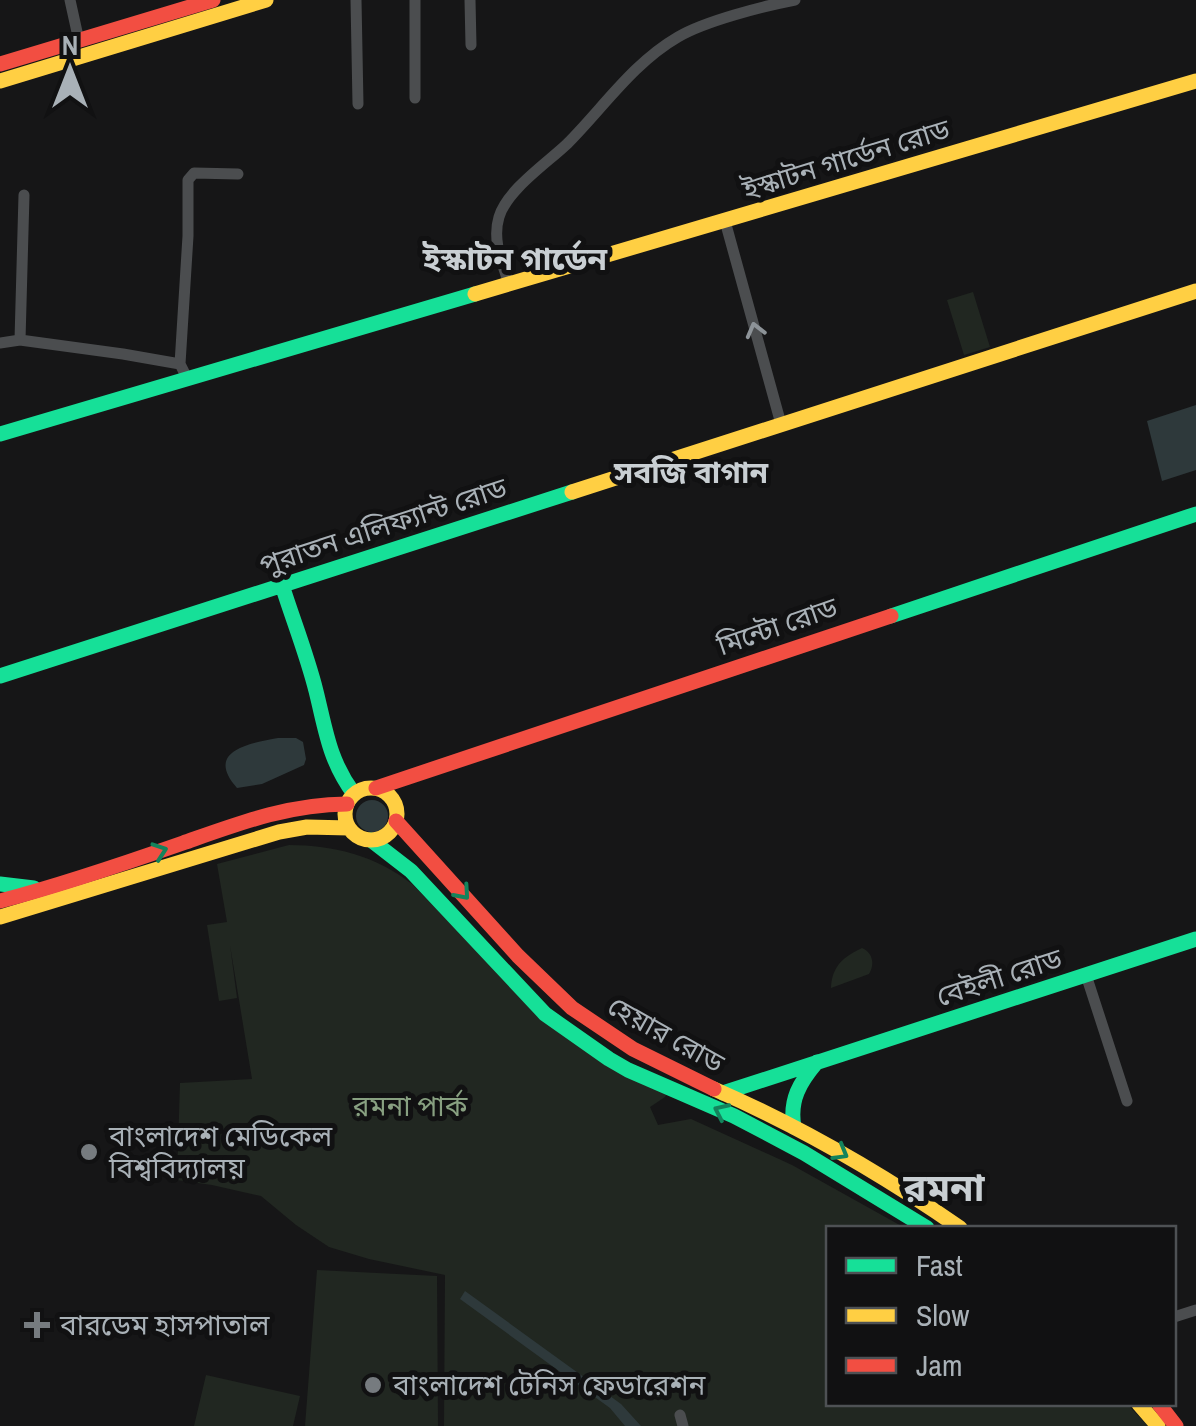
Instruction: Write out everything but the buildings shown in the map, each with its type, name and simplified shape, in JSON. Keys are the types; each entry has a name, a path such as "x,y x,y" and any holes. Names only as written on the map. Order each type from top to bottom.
{"main road":[{"path":"0,81 79,41 145,29 213,0"},
{"path":"0,64 29,64 145,29 261,1"},
{"name":"ইস্কাটন গার্ডেন রোড","path":"0,434 183,371 509,284 1196,81"},
{"name":"পুরাতন এলিফ্যান্ট রোড","path":"0,676 1196,291"},
{"name":"মিন্টো রোড","path":"376,788 1196,514"},
{"path":"282,585 316,690 323,726 351,799"},
{"path":"321,802 337,791 341,777"},
{"path":"393,800 404,778"},
{"path":"371,840 387,835 396,821 393,800 376,788 364,789 351,799 345,812 349,828 411,872 563,1029 628,1070 734,1116 804,1154 923,1226"},
{"path":"0,884 57,894 222,830 302,806 351,799"},
{"name":"হেয়ার রোড","path":"396,821 515,952 581,1015 613,1038 794,1126 957,1226"},
{"path":"0,901 57,894 307,826 349,828"},
{"path":"0,920 54,906 57,894"},
{"name":"বেইলী রোড","path":"723,1093 1196,939"},
{"path":"794,1126 790,1112 794,1096 817,1062"},
{"path":"1141,1406 1158,1426"},
{"path":"1161,1406 1176,1426"}],"street":[{"path":"70,0 79,41"},
{"path":"356,0 358,104"},
{"path":"415,0 415,98"},
{"path":"470,0 471,45"},
{"path":"509,284 496,236 501,210 641,65 657,50 690,31 791,0"},
{"path":"0,343 20,340 183,371 188,180 194,173 238,174"},
{"path":"20,340 24,195"},
{"path":"726,221 781,424"},
{"path":"1086,975 1127,1101"}],"green space":[{"path":"973,292 990,347 964,355 947,300"},
{"name":"রমনা পার্ক","path":"289,845 354,854 384,866 412,884 543,1018 667,1093 650,1107 658,1125 691,1119 792,1165 901,1226 826,1226 826,1406 1129,1406 1148,1426 444,1426 445,1275 329,1247 261,1196 177,1180 180,1083 252,1079 230,945 237,998 219,1001 207,925 227,922 217,864"},
{"path":"862,948 872,959 869,974 831,988 837,967"},
{"name":"বাংলাদেশ টেনিস ফেডারেশন","path":"317,1270 437,1276 438,1426 305,1426"},
{"path":"206,1375 300,1396 293,1426 194,1426"}],"shaded area":[{"path":"1196,405 1196,470 1162,481 1147,421"},
{"path":"278,738 303,742 304,765 262,784 237,788 228,775 228,757 244,746"},
{"path":"372,800 383,805 388,816 383,827 372,832 361,827 356,816 361,805"},
{"path":"465,1291 621,1404 641,1426 625,1426 610,1408 460,1299"}],"traffic: fast":[{"path":"0,434 475,294"},
{"path":"0,676 572,492"},
{"path":"891,616 1196,514"},
{"path":"282,585 329,745 354,794"},
{"path":"371,840 411,871 545,1014 609,1059 804,1153 924,1226"},
{"path":"0,884 34,888"},
{"path":"723,1093 1196,939"},
{"path":"794,1127 797,1092 817,1062"}],"traffic: slow":[{"path":"0,81 266,0"},
{"path":"475,294 1196,81"},
{"path":"572,492 1196,291"},
{"path":"371,788 389,796 397,814 389,832 371,840 353,832 345,814 353,796 371,788"},
{"path":"0,917 279,832 307,827 349,828"},
{"path":"714,1089 840,1152 957,1226"},
{"path":"1141,1406 1158,1426"}],"traffic: jam":[{"path":"0,64 213,0"},
{"path":"376,788 891,616"},
{"path":"0,901 263,816 304,807 347,804"},
{"path":"396,821 518,956 572,1008 633,1049 714,1089"},
{"path":"1161,1406 1176,1426"}],"place":[{"name":"বাংলাদেশ মেডিকেল বিশ্ববিদ্যালয়","path":"89,1152"},
{"name":"বারডেম হাসপাতাল","path":"37,1325"},
{"name":"বাংলাদেশ টেনিস ফেডারেশন","path":"373,1385"}],"district":[{"name":"ইস্কাটন গার্ডেন","path":"515,258"},
{"name":"সবজি বাগান","path":"691,472"},
{"name":"রমনা","path":"944,1187"}]}
